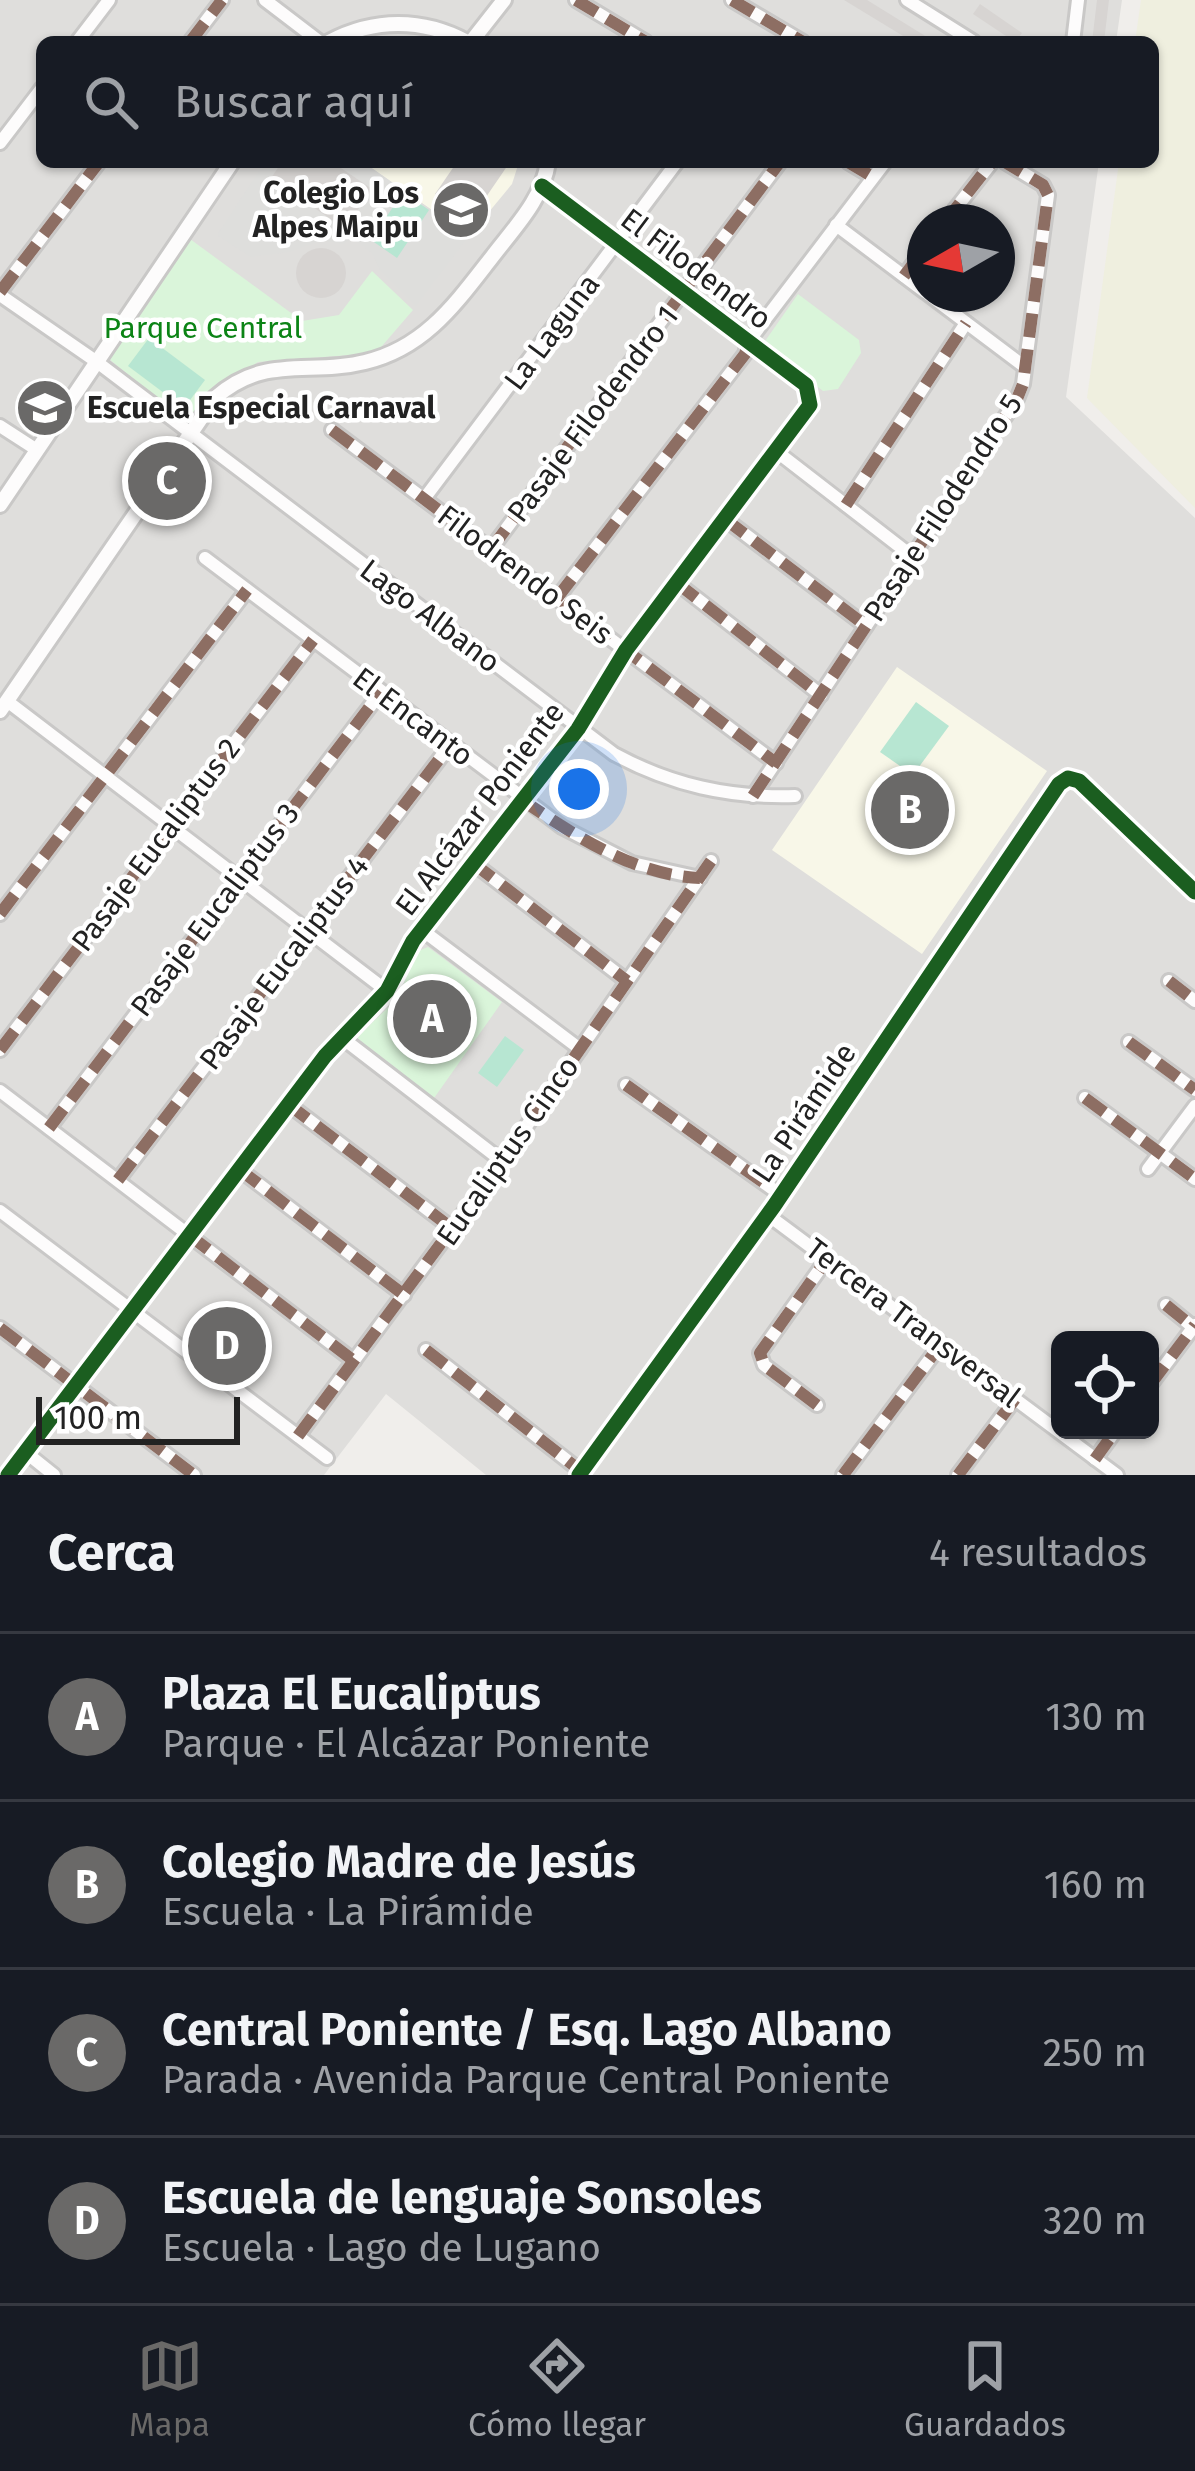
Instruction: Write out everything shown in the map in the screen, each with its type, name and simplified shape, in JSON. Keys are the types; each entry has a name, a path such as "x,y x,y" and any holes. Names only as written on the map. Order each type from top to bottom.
{"street":[{"path":"195,36 222,0"},
{"path":"266,0 316,36"},
{"path":"474,36 504,0"},
{"path":"575,0 636,36"},
{"path":"732,0 792,36"},
{"path":"908,0 965,36"},
{"path":"1074,36 1078,0"},
{"path":"81,36 107,1"},
{"path":"341,36 404,23 455,36"},
{"path":"772,36 778,28"},
{"path":"0,143 36,96"},
{"path":"0,294 94,168"},
{"path":"0,505 228,168"},
{"path":"387,991 105,776 3,706 215,398 248,376 284,367 364,362 418,339 451,311 542,186 546,168"},
{"name":"La Laguna","path":"424,499 673,168"},
{"name":"Pasaje Filodendro 1","path":"491,549 776,168"},
{"path":"858,168 873,177"},
{"path":"556,598 745,354 748,342 880,168"},
{"path":"960,204 987,168"},
{"name":"Pasaje Filodendro 5","path":"753,796 1017,399 1047,189 1014,168"},
{"name":"El Filodendro","path":"542,186 806,386 811,398"},
{"path":"836,224 907,278"},
{"path":"904,276 907,272"},
{"name":"Lago Albano","path":"0,294 97,362 614,754 695,788 795,796"},
{"path":"951,312 1025,367"},
{"path":"846,505 966,323"},
{"name":"El Alcázar Poniente","path":"8,1475 288,1104 341,1037 387,991 422,930 578,728 626,650 808,410 811,398"},
{"path":"0,426 37,450"},
{"name":"Filodrendo Seis","path":"332,430 776,763"},
{"path":"776,452 913,557"},
{"path":"725,519 866,626"},
{"name":"El Encanto","path":"205,558 522,800 623,860 700,878"},
{"path":"676,583 820,695"},
{"path":"0,914 247,590"},
{"name":"Pasaje Eucaliptus 2","path":"0,1050 313,640"},
{"name":"Pasaje Eucaliptus 3","path":"49,1128 381,692"},
{"name":"Pasaje Eucaliptus 4","path":"118,1180 450,745"},
{"name":"La Pirámide","path":"580,1473 768,1215 1059,784 1068,778 1079,781 1195,892"},
{"name":"Eucaliptus Cinco","path":"298,1436 502,1161 711,861"},
{"path":"473,863 627,982"},
{"path":"422,930 580,1049"},
{"path":"1169,981 1195,1000"},
{"path":"341,1037 502,1161"},
{"path":"1129,1042 1195,1090"},
{"path":"626,1085 781,1195"},
{"path":"0,1090 355,1360"},
{"path":"1084,1098 1195,1179"},
{"path":"288,1104 453,1229"},
{"path":"1148,1168 1195,1106"},
{"path":"238,1169 404,1294"},
{"path":"0,1211 327,1458"},
{"name":"Tercera Transversal","path":"768,1215 1117,1475"},
{"path":"817,1405 764,1365 760,1353 827,1259"},
{"path":"1159,1369 1194,1326 1166,1305"},
{"path":"2,1333 194,1475"},
{"path":"843,1475 941,1344"},
{"path":"426,1350 580,1473"},
{"path":"958,1475 1015,1399"},
{"path":"1095,1459 1110,1439"},
{"path":"24,1451 54,1475"}],"shaded area":[{"path":"0,0 1122,0 1117,36 36,36 36,168 1098,168 1066,397 1195,518 1195,1475 486,1475 386,1394 324,1475 0,1475"},
{"path":"261,168 372,168 469,236 416,306 380,270 372,253 351,237 344,244 322,240 289,252 251,257 217,235"},
{"name":"Colegio Los Alpes Maipu","path":"372,168 517,168 512,184 469,236"},
{"path":"897,667 1047,771 922,954 772,850"}],"green space":[{"path":"1141,0 1195,0 1195,508 1087,398 1118,168 1159,168 1159,36 1136,36"},
{"path":"403,192 429,210 397,258 371,240"},
{"name":"Parque Central","path":"190,239 302,321 339,315 372,271 413,310 376,353 258,362 211,395 189,424 109,359"},
{"path":"798,294 859,340 861,353 838,389 823,391 763,344"},
{"path":"149,338 205,380 184,408 128,366"},
{"path":"916,702 949,726 913,775 880,752"},
{"path":"428,947 502,1002 432,1101 356,1038 397,999 418,951"},
{"path":"505,1036 524,1050 497,1087 478,1073"}],"building":[{"path":"844,0 867,0 925,36 903,36"},
{"path":"1097,0 1109,0 1105,36 1093,36"},
{"path":"980,4 1022,33 1006,36 973,14"},
{"path":"278,168 341,168 372,189 345,229 271,178"},
{"path":"453,168 506,168 471,219 435,194"},
{"path":"321,248 338,256 346,273 338,290 321,298 304,290 296,273 304,256"}],"marked path":[{"path":"195,36 222,0"},
{"path":"576,0 636,36"},
{"path":"732,0 793,36"},
{"path":"0,292 94,168"},
{"path":"491,549 776,168"},
{"path":"858,168 873,177"},
{"path":"959,204 987,168"},
{"path":"753,796 1017,399 1023,384 1048,195 1043,185 1015,168"},
{"path":"904,276 907,272"},
{"path":"846,505 966,323"},
{"path":"557,598 745,354 748,342"},
{"path":"332,430 776,763"},
{"path":"725,519 866,626"},
{"path":"677,583 821,695"},
{"path":"0,914 247,590"},
{"path":"0,1050 313,640"},
{"path":"49,1128 381,692"},
{"path":"118,1180 450,745"},
{"path":"522,800 584,840 628,861 700,878"},
{"path":"298,1436 502,1161 711,861"},
{"path":"473,863 627,981"},
{"path":"1169,981 1195,1001"},
{"path":"1129,1042 1195,1090"},
{"path":"626,1085 781,1195"},
{"path":"1085,1098 1195,1179"},
{"path":"288,1104 453,1229"},
{"path":"239,1169 404,1295"},
{"path":"189,1235 354,1361"},
{"path":"817,1405 764,1365 760,1353 827,1259"},
{"path":"1166,1305 1193,1327"},
{"path":"1159,1373 1195,1325"},
{"path":"0,1328 194,1475"},
{"path":"843,1475 941,1344"},
{"path":"426,1350 582,1472"},
{"path":"958,1475 1015,1399"},
{"path":"1095,1459 1109,1439"}],"cycle path":[{"path":"8,1475 325,1056 387,991 413,941 578,729 626,650 810,405 806,385 542,186"},
{"path":"579,1475 774,1206 1059,784 1068,778 1079,781 1195,892"}],"place":[{"name":"Colegio Los Alpes Maipu","path":"461,210"},
{"name":"Escuela Especial Carnaval","path":"45,408"},
{"name":"Central Poniente / Esq. Lago Albano","path":"167,481"},
{"name":"Colegio Madre de Jesús","path":"910,810"},
{"name":"Plaza El Eucaliptus","path":"432,1019"},
{"name":"Escuela de lenguaje Sonsoles","path":"227,1346"}]}
